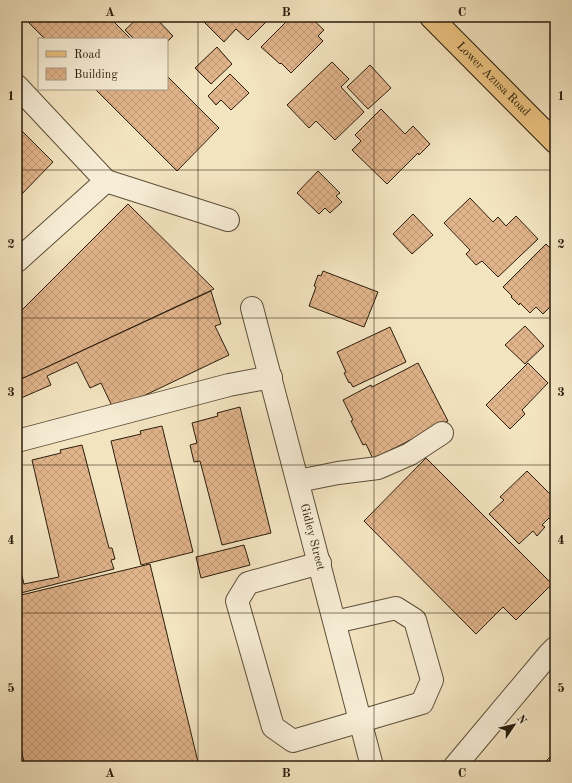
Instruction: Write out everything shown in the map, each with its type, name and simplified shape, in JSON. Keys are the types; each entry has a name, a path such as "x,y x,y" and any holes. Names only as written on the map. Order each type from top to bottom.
{"main road":[{"name":"Lower Azusa Road","path":"431,17 555,142"}],"street":[{"path":"17,86 106,181 228,220"},
{"path":"17,261 106,181"},
{"name":"Gidley Street","path":"252,308 372,766"},
{"path":"17,440 229,385 271,377"},
{"path":"298,481 338,473 378,468 410,454 442,433"},
{"path":"320,563 248,583 237,601 273,727 293,741 422,703 432,680 415,620 396,608 335,622"},
{"path":"455,766 555,648"}],"building":[{"path":"23,17 109,17 130,38 44,38"},
{"path":"139,17 155,17 173,36 168,41 168,38 133,38 125,30"},
{"path":"199,17 271,17 248,40 236,29 224,42"},
{"path":"291,17 310,17 324,30 318,36 323,41 291,73 261,47"},
{"path":"217,47 232,64 211,84 195,68"},
{"path":"332,62 349,79 341,87 364,112 335,140 316,121 309,128 287,105"},
{"path":"370,65 391,88 368,109 347,87"},
{"path":"230,74 249,93 231,110 221,100 216,105 208,96"},
{"path":"168,77 219,128 177,171 96,90 168,90"},
{"path":"381,109 405,134 413,126 430,144 419,155 418,153 387,184 352,150 361,141 355,135"},
{"path":"17,126 53,162 17,199"},
{"path":"318,171 340,193 336,196 342,202 330,213 325,208 319,214 297,193"},
{"path":"470,198 493,222 498,217 506,226 516,216 538,239 498,277 482,261 476,265 466,254 470,250 444,223"},
{"path":"128,204 214,289 17,381 17,315"},
{"path":"413,214 433,235 412,254 393,234"},
{"path":"546,244 555,253 555,307 554,309 551,306 543,314 536,307 530,313 520,303 519,305 503,287"},
{"path":"323,271 378,292 364,327 309,306 316,287 314,286 318,275 321,276"},
{"path":"211,291 221,324 215,326 229,355 114,410 101,383 90,388 77,362 47,376 51,385 21,398 17,389 17,381"},
{"path":"525,326 544,346 525,364 505,345"},
{"path":"390,327 406,362 353,387 350,382 349,383 344,373 346,372 337,352"},
{"path":"418,363 448,421 373,459 366,444 363,445 351,421 353,420 343,400"},
{"path":"528,363 548,383 522,410 525,414 510,429 486,405"},
{"path":"240,407 271,533 222,545 200,461 194,462 190,445 197,443 192,423 218,416 217,413"},
{"path":"162,426 193,552 141,565 111,441 141,434 140,431"},
{"path":"82,445 109,548 112,548 115,559 111,560 114,569 17,594 17,556 24,584 59,577 32,460 61,453 60,450"},
{"path":"426,458 552,584 516,620 503,607 476,634 364,521"},
{"path":"527,471 555,499 555,525 549,518 542,525 545,527 537,536 533,531 519,544 489,514 504,500 500,497"},
{"path":"244,545 250,565 201,578 196,557"},
{"path":"150,564 199,766 25,766 17,732 17,596"},
{"path":"555,752 555,766 541,766"}]}
